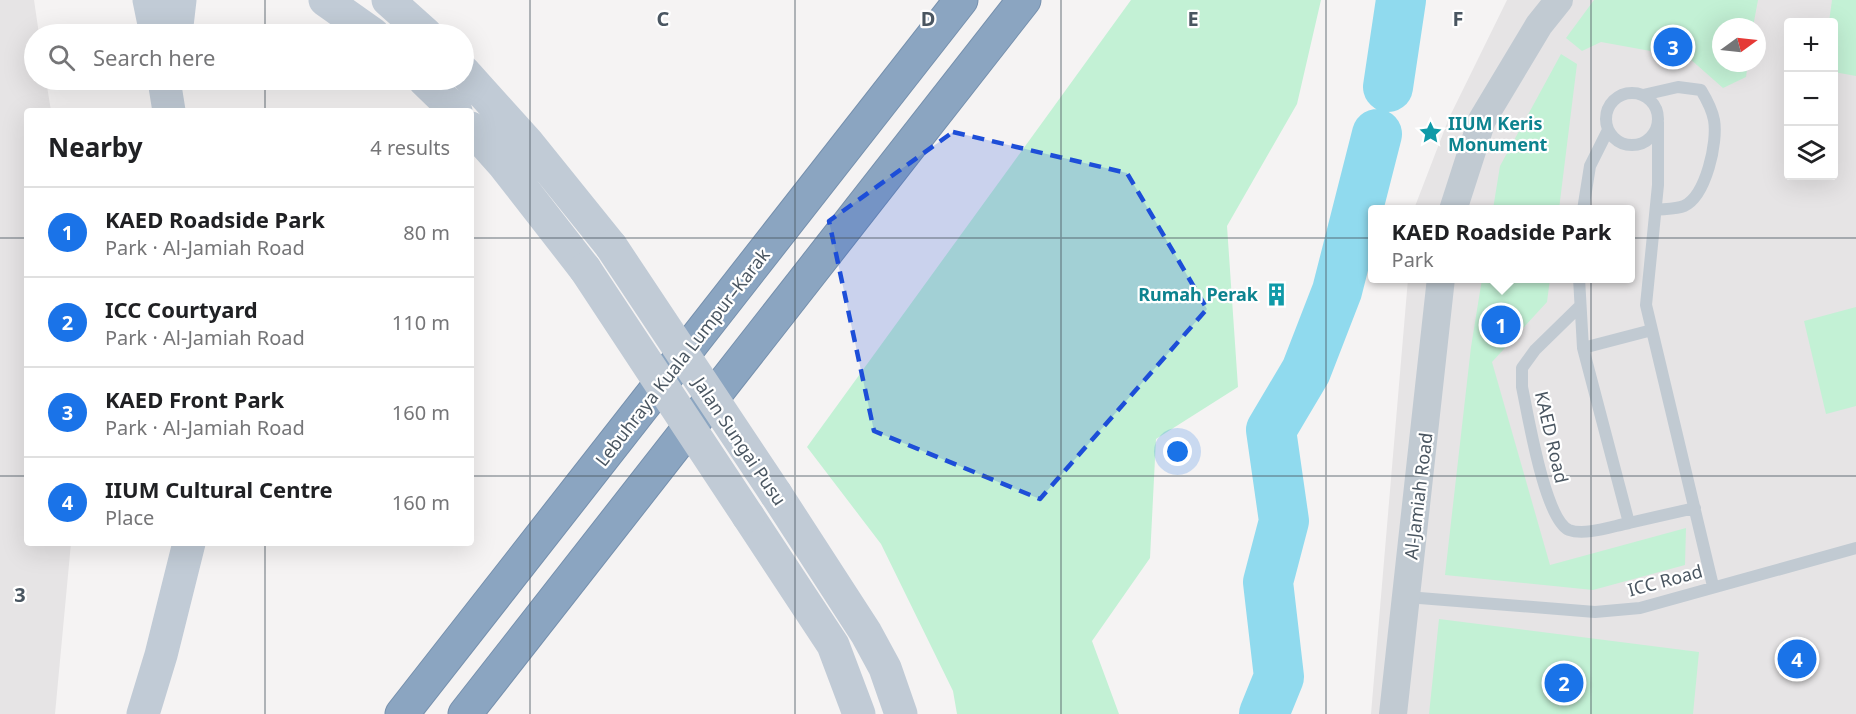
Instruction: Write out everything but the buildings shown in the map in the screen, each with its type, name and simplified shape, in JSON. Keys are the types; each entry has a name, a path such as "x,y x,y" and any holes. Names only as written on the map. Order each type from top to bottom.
{"highway":[{"name":"Lebuhraya Kuala Lumpur–Karak","path":"402,714 961,0"},
{"path":"465,714 1024,0"}],"main road":[{"path":"149,0 154,24"},
{"path":"177,24 180,0"},
{"path":"325,0 359,24"},
{"path":"388,0 415,24"},
{"name":"Jalan Sungai Pusu","path":"474,83 528,143 611,246 866,633 885,668 901,714"},
{"path":"166,90 169,108"},
{"path":"178,90 179,108"},
{"path":"434,90 453,108"},
{"name":"Jalan Sungai Pusu","path":"474,131 504,165 585,269 833,645 859,714"},
{"path":"143,714 161,655 188,546"}],"street":[{"path":"1455,205 1482,120 1541,12 1559,0"},
{"name":"Al-Jamiah Road","path":"1393,714 1441,283"}],"lane":[{"path":"1584,205 1590,166 1608,130 1606,114 1613,100 1627,93 1643,95 1678,87 1701,90 1710,104 1714,122 1712,155 1698,193 1684,206 1656,210"},
{"path":"1643,95 1655,106 1658,122 1656,210 1646,305 1713,586"},
{"path":"1608,130 1620,142 1636,146 1651,137 1658,122"},
{"path":"1579,283 1583,348 1629,523"},
{"name":"KAED Road","path":"1580,306 1535,350 1522,368 1522,387 1550,507 1561,526 1572,531 1629,523 1695,508"},
{"path":"1583,348 1652,330"},
{"name":"ICC Road","path":"1407,597 1595,612 1640,608 1856,548"}],"highlighted area":[{"path":"953,132 1127,173 1207,309 1040,499 874,431 829,221"}],"shaded area":[{"path":"0,0 34,0 38,24 24,24 24,90 48,90 51,108 24,108 24,546 71,546 55,714 0,714"},
{"path":"1507,0 1856,0 1856,714 1371,714 1408,283 1635,283 1635,205 1416,205 1449,118"}],"green space":[{"path":"1131,0 1321,0 1297,104 1227,226 1238,387 1156,439 1150,558 1092,641 1119,714 957,714 953,691 881,544 807,447"},
{"path":"1594,0 1758,0 1755,18 1712,18 1712,72 1747,72 1746,77 1723,88 1689,58 1601,42 1582,51 1566,38"},
{"path":"1832,0 1856,0 1856,76 1838,73 1838,18 1830,18"},
{"path":"1561,54 1577,64 1559,205 1494,205 1500,166"},
{"path":"1481,283 1549,283 1547,302 1492,362 1550,565 1686,528 1685,565 1593,590 1445,575 1471,347"},
{"path":"1856,307 1856,406 1826,414 1804,321"},
{"path":"1439,619 1699,652 1693,714 1429,714"}],"waterway":[{"path":"1388,87 1401,0"},
{"path":"1264,714 1279,677 1268,582 1284,521 1271,430 1306,371 1337,291 1377,134"}],"place":[{"name":"KAED Front Park","path":"1673,47"},
{"name":"IIUM Keris Monument","path":"1430,133"},
{"name":"Rumah Perak","path":"1276,294"},
{"name":"KAED Roadside Park","path":"1501,325"},
{"name":"IIUM Cultural Centre","path":"1797,659"},
{"name":"ICC Courtyard","path":"1564,683"}]}
